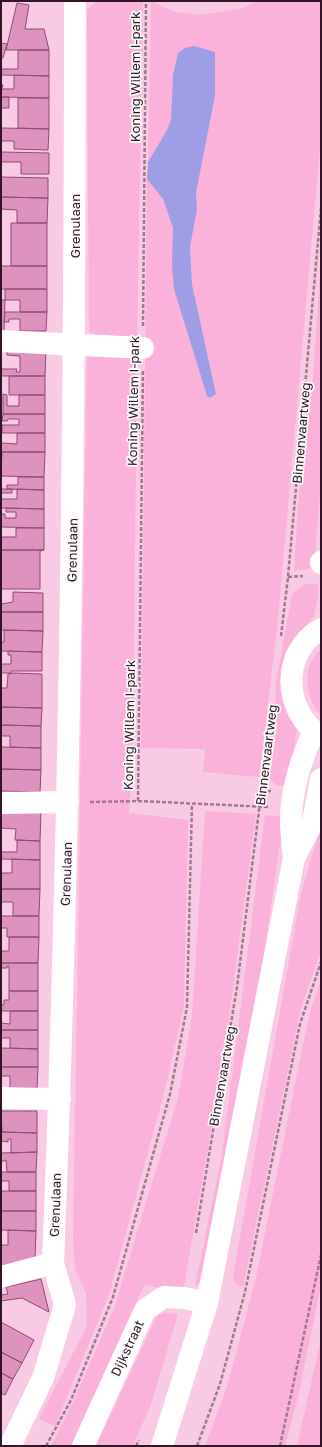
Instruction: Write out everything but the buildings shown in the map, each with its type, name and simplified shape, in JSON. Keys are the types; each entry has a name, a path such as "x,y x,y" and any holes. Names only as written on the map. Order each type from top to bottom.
{"street":[{"name":"Grenulaan","path":"10,1446 43,1378 65,1305 53,1263 60,1099 68,802 75,343 75,1"},
{"path":"1,341 75,343 143,348"},
{"path":"162,1446 207,1303 294,858 291,821 293,792 297,774 317,734 303,720 295,705 291,689 291,673 296,658 304,643 321,629"},
{"path":"294,858 313,822 321,779"},
{"path":"1,803 68,802"},
{"path":"1,1098 60,1099"},
{"path":"1,1277 53,1263"},
{"name":"Dijkstraat","path":"83,1446 145,1310 164,1297 184,1298 207,1303"}],"path":[{"name":"Koning Willem I-park","path":"138,801 146,1"},
{"name":"Binnenvaartweg","path":"280,641 288,578 321,208"},
{"name":"Binnenvaartweg","path":"195,1236 238,987 272,704"},
{"path":"94,802 138,801 232,806"},
{"path":"46,1446 71,1400 113,1297 170,1094 187,1007 192,804"},
{"path":"197,1446 220,1384 245,1292 300,1024 321,962"},
{"path":"280,1446 321,1254"}],"shaded area":[{"path":"151,1 176,12 198,15 241,9 257,1 321,1 321,137 277,629 259,777 203,772 205,749 141,748 147,179 163,199 173,228 196,361 207,396 210,398 216,394 192,284 190,247 197,209 196,193 215,96 215,52 173,75 171,119 167,130 148,162"},
{"path":"96,2 143,2 137,343 116,343 89,332 87,10"},
{"path":"194,46 215,52 215,96 196,193 197,209 190,247 192,284 216,394 210,398 207,396 174,289 172,266 173,228 163,199 147,179 148,162 167,130 171,119 173,75 178,53 185,48"},
{"path":"321,259 321,481 314,568 294,571 298,505 313,379"},
{"path":"87,356 137,357 133,748 129,813 188,820 184,1007 164,1093 109,1295 55,1426 39,1419 87,1326 86,1293 75,1269 73,1240"},
{"path":"306,584 318,584 318,598 314,616 288,649 281,673 281,689 286,706 297,727 289,786 276,785 270,779 277,727 275,687 292,594"},
{"path":"321,649 321,716 311,700 307,682 310,664 314,656"},
{"path":"205,811 256,814 225,1049 183,1292 144,1285 124,1334 73,1446 51,1446 74,1400 114,1308 178,1098 192,1016"},
{"path":"265,815 284,817 254,1023 205,1279 195,1286 222,1155"},
{"path":"321,824 321,951 301,1008 243,1287 236,1284 233,1277 300,898"},
{"path":"321,981 321,1286 297,1401 285,1446 205,1446 227,1387 256,1278 303,1044 312,1005"},
{"path":"165,1313 178,1314 151,1404 133,1446 96,1446 155,1320 159,1315"},
{"path":"321,1339 321,1446 297,1446"}]}
